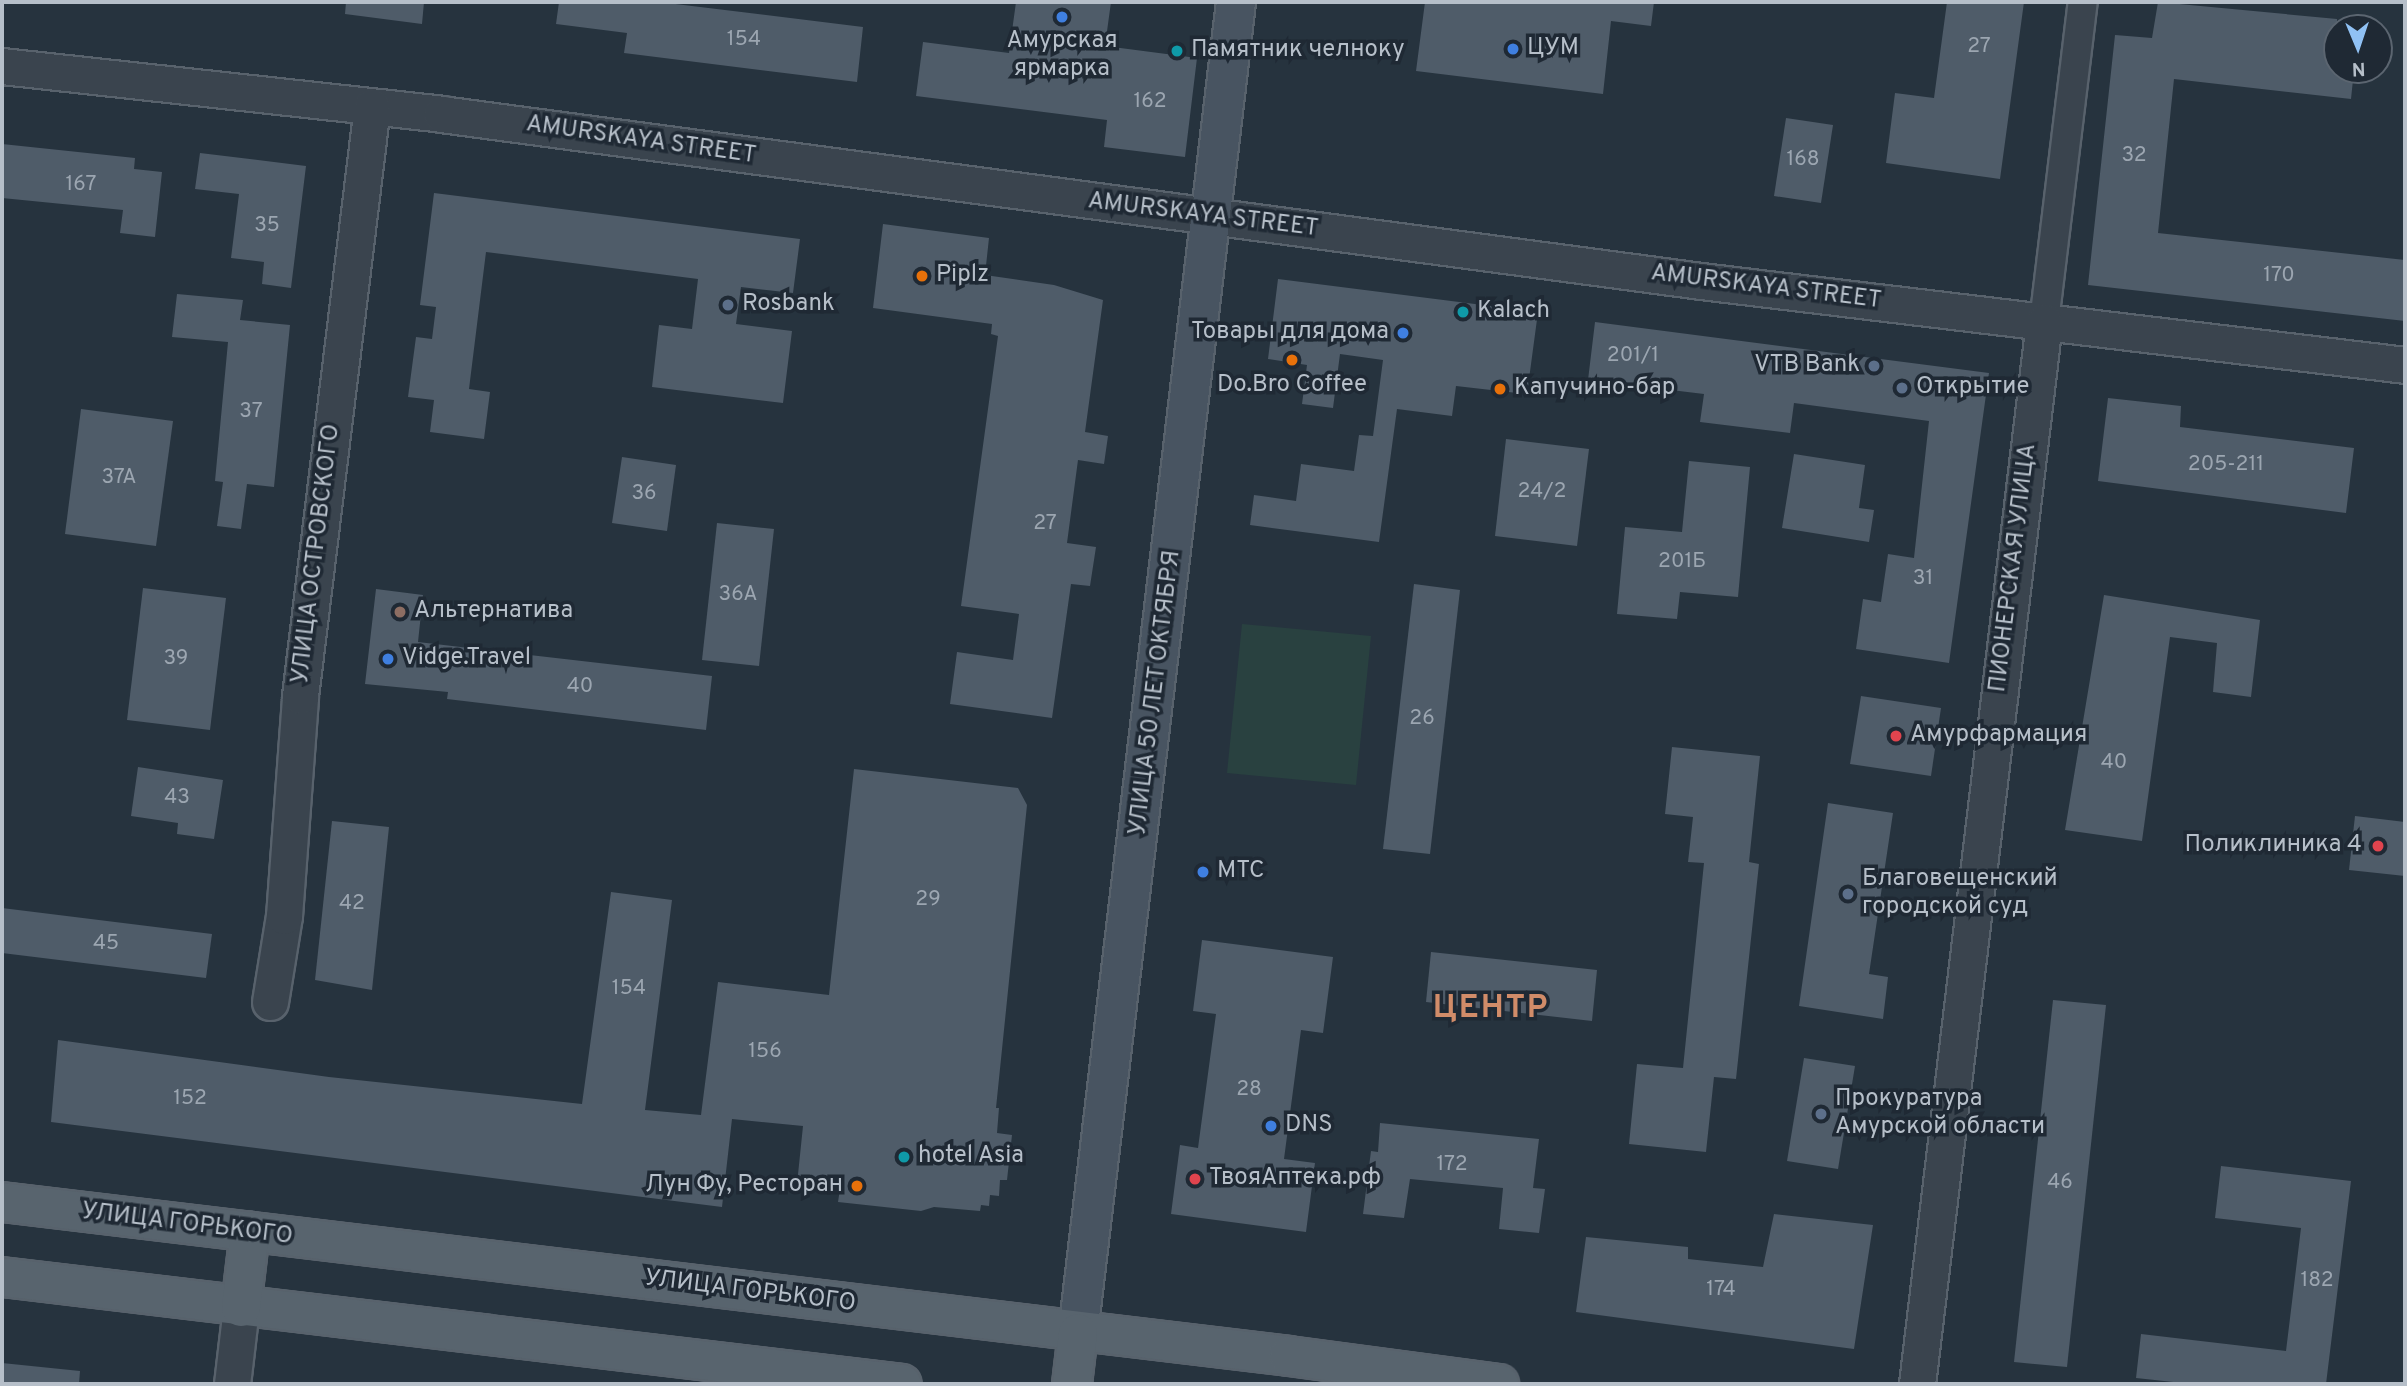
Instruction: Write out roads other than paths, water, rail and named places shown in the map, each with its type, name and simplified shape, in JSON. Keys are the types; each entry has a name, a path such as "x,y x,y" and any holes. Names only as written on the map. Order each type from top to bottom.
{"main road":[{"name":"УЛИЦА 50 ЛЕТ ОКТЯБРЯ","path":"1072,1384 1142,816 1237,2"},
{"name":"УЛИЦА ГОРЬКОГО","path":"2,1202 1078,1333 1289,1356 1499,1384"},
{"path":"241,1307 250,1232"},
{"path":"2,1277 902,1384"}],"street":[{"name":"ПИОНЕРСКАЯ УЛИЦА","path":"1917,1384 2083,2"},
{"name":"AMURSKAYA STREET","path":"2,66 372,106 1210,217 2405,366"},
{"name":"УЛИЦА ОСТРОВСКОГО","path":"270,1002 284,916 300,696 372,106"},
{"path":"232,1384 241,1307"}],"place":[{"name":"Амурская ярмарка","path":"1062,17"},
{"name":"ЦУМ","path":"1513,49"},
{"name":"Памятник челноку","path":"1177,51"},
{"name":"Piplz","path":"922,276"},
{"name":"Rosbank","path":"728,305"},
{"name":"Kalach","path":"1463,312"},
{"name":"Товары для дома","path":"1403,333"},
{"name":"Do.Bro Coffee","path":"1292,360"},
{"name":"VTB Bank","path":"1874,366"},
{"name":"Открытие","path":"1902,388"},
{"name":"Капучино-бар","path":"1500,389"},
{"name":"Альтернатива","path":"400,612"},
{"name":"Vidge.Travel","path":"388,659"},
{"name":"Амурфармация","path":"1896,736"},
{"name":"Поликлиника 4","path":"2378,846"},
{"name":"МТС","path":"1203,872"},
{"name":"Благовещенский городской суд","path":"1848,894"},
{"name":"Прокуратура Амурской области","path":"1821,1114"},
{"name":"DNS","path":"1271,1126"},
{"name":"hotel Asia","path":"904,1157"},
{"name":"ТвояАптека.рф","path":"1195,1179"},
{"name":"Лун Фу, Ресторан","path":"857,1186"}],"district":[{"name":"ЦЕНТР","path":"1491,1009"}]}
